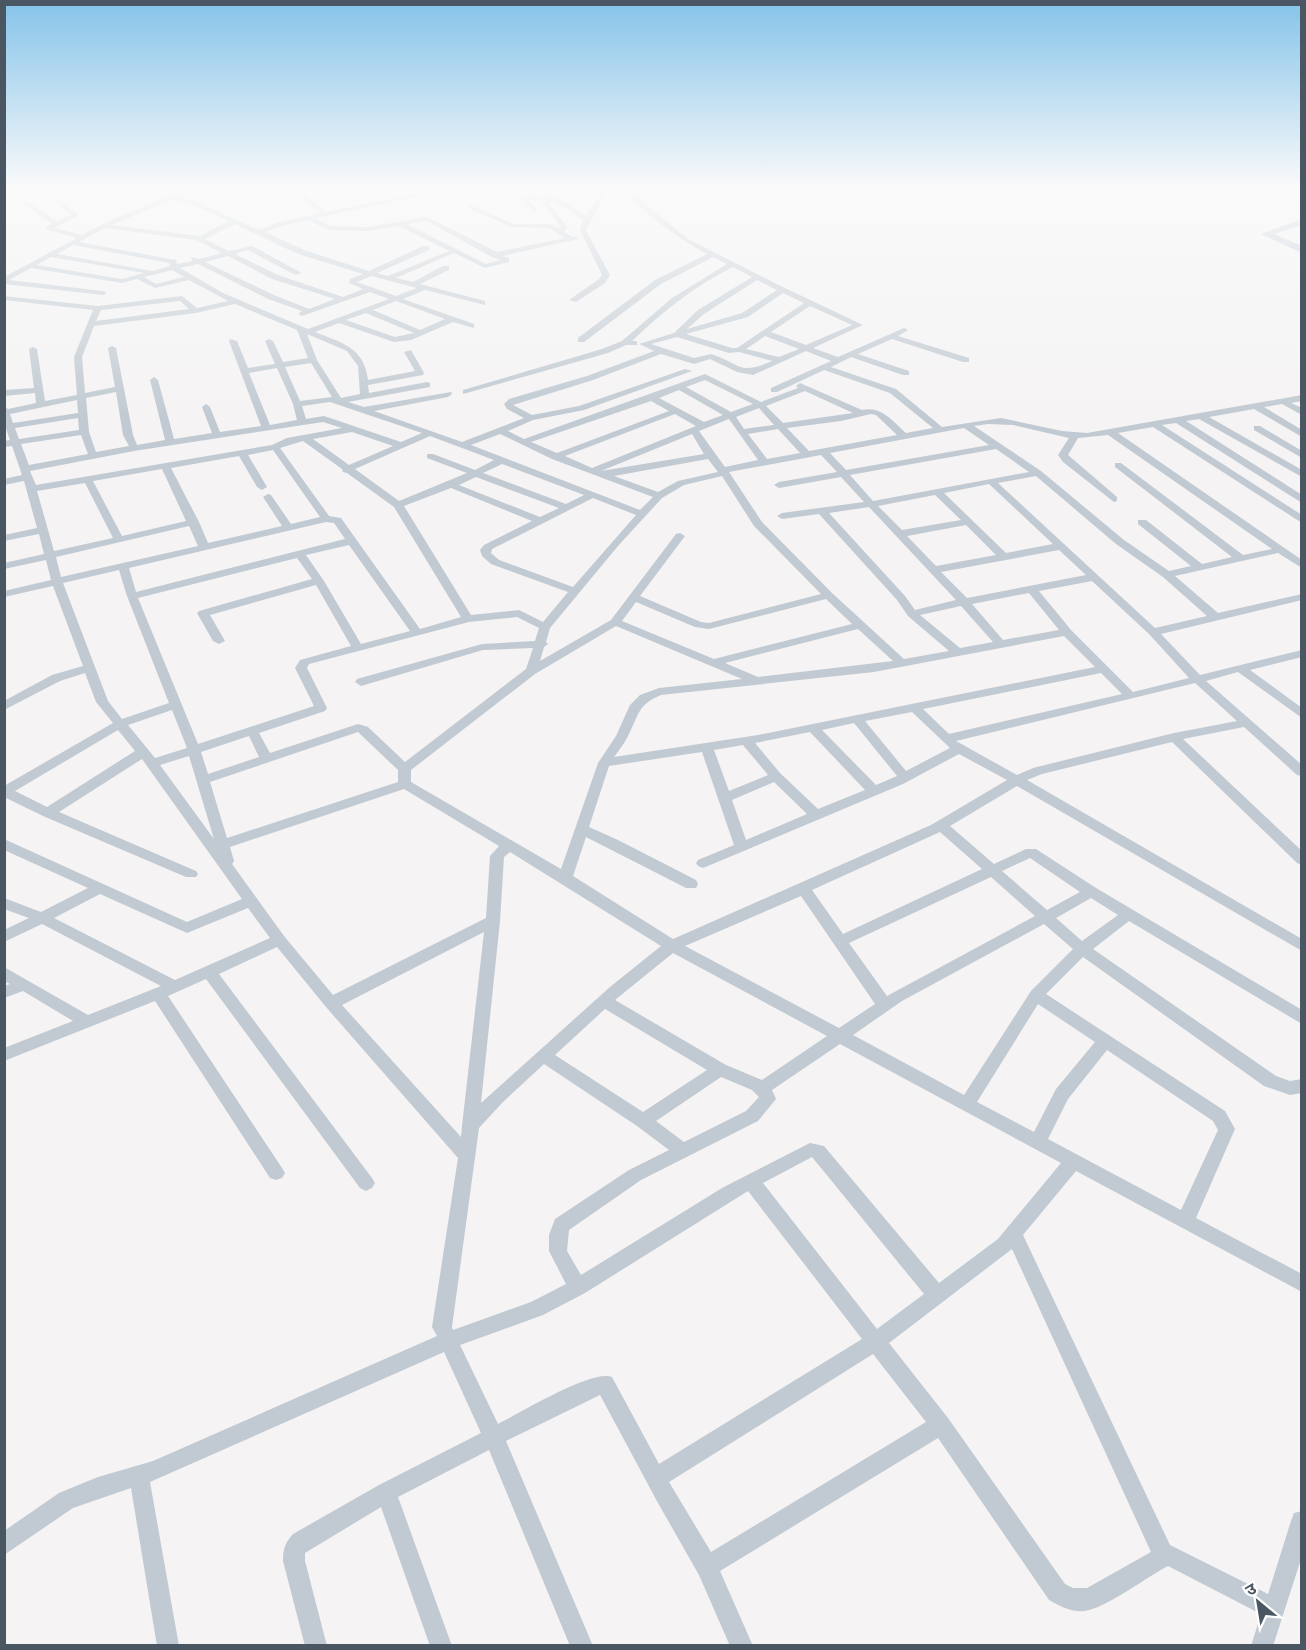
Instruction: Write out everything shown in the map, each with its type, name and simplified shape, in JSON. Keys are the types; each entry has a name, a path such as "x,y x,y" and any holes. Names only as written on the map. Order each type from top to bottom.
{"street":[{"path":"4,281 35,263"},
{"path":"52,270 88,263"},
{"path":"99,263 150,272"},
{"path":"30,266 122,281 186,263"},
{"path":"200,263 308,311"},
{"path":"138,278 155,286 240,263"},
{"path":"246,263 285,281 342,300"},
{"path":"279,263 298,273"},
{"path":"337,263 482,303"},
{"path":"392,263 353,282 471,326"},
{"path":"390,278 426,263"},
{"path":"480,263 488,267 498,263"},
{"path":"573,300 602,281 606,275 600,263"},
{"path":"581,340 658,282 695,263"},
{"path":"625,343 643,344 694,361 711,356 751,373 859,325 728,263"},
{"path":"466,392 625,343 674,298 705,278 732,265"},
{"path":"172,266 188,278 235,302 350,349 362,366 365,396"},
{"path":"415,284 446,268"},
{"path":"677,334 701,312 757,277"},
{"path":"4,281 103,293"},
{"path":"304,331 427,287"},
{"path":"283,322 371,290"},
{"path":"643,344 745,315 782,290"},
{"path":"4,298 98,308 182,298 196,311"},
{"path":"94,324 132,321 235,302"},
{"path":"740,350 810,302"},
{"path":"93,456 84,432 78,357 83,340 94,324 98,308"},
{"path":"366,310 421,333"},
{"path":"339,320 391,340 408,338 453,319"},
{"path":"774,390 840,362 904,330"},
{"path":"304,331 312,360 339,401"},
{"path":"765,333 840,362"},
{"path":"677,334 732,351 740,350 780,360"},
{"path":"891,336 966,360"},
{"path":"233,341 266,427"},
{"path":"269,341 297,404 302,422"},
{"path":"112,348 128,435 134,448"},
{"path":"33,349 40,405"},
{"path":"531,418 508,404 590,378 662,351"},
{"path":"364,383 420,373 408,352"},
{"path":"852,355 906,373"},
{"path":"244,370 312,360"},
{"path":"826,368 893,391 940,430"},
{"path":"462,445 531,418 581,408 688,371"},
{"path":"523,442 706,377 761,405 806,454"},
{"path":"154,380 170,442"},
{"path":"792,382 861,413"},
{"path":"339,401 427,385"},
{"path":"679,387 731,416 765,462"},
{"path":"597,473 699,428 806,388"},
{"path":"118,389 5,411 10,426 9,443 28,478 57,582 102,702 148,758 279,940 331,1003 467,1156"},
{"path":"635,389 676,411 699,428 710,456 724,471 758,524 828,596 902,663"},
{"path":"4,393 37,390"},
{"path":"364,411 447,394"},
{"path":"531,671 542,644 545,627 659,496 681,483 765,462 988,421 1012,420 1075,436 1110,432 1302,398"},
{"path":"297,404 331,399 339,401 430,433 642,514"},
{"path":"1284,402 1302,412"},
{"path":"206,407 217,435"},
{"path":"1257,407 1302,434"},
{"path":"555,457 676,411"},
{"path":"741,432 871,411 879,413 904,437"},
{"path":"10,426 82,415"},
{"path":"1200,416 1302,474"},
{"path":"4,482 28,478 93,456 302,422 330,420 402,446"},
{"path":"1178,420 1302,500"},
{"path":"1154,424 1302,519"},
{"path":"967,426 1038,473 1120,542 1167,575 1215,618"},
{"path":"1257,428 1302,455"},
{"path":"28,478 87,480 275,447 281,442 352,429"},
{"path":"500,431 555,457 659,496"},
{"path":"9,443 84,432"},
{"path":"1110,432 1302,565"},
{"path":"346,470 430,433"},
{"path":"1075,436 1063,455 1066,460 1114,499"},
{"path":"304,437 398,506 468,619"},
{"path":"779,485 999,446"},
{"path":"275,447 326,519"},
{"path":"823,451 964,602 1000,644"},
{"path":"242,453 262,487"},
{"path":"430,456 568,508"},
{"path":"597,473 710,456"},
{"path":"398,506 451,485 502,460"},
{"path":"165,465 204,547"},
{"path":"1118,465 1241,559"},
{"path":"782,516 871,504 1038,473"},
{"path":"87,480 119,540"},
{"path":"991,481 1153,632 1197,679 1302,772"},
{"path":"451,485 542,521"},
{"path":"937,491 1004,557"},
{"path":"575,591 495,562 485,552 488,547 592,495"},
{"path":"268,497 288,527"},
{"path":"822,511 901,598 912,614 959,652"},
{"path":"4,594 288,527 337,519 417,633"},
{"path":"4,566 194,522"},
{"path":"899,534 967,522"},
{"path":"1142,522 1200,568"},
{"path":"4,538 43,530"},
{"path":"222,845 404,776 531,671 615,622 680,536"},
{"path":"132,596 351,541"},
{"path":"934,570 1061,546"},
{"path":"1167,575 1280,550"},
{"path":"299,553 357,647"},
{"path":"123,567 132,596 194,750 230,871"},
{"path":"912,614 1094,577"},
{"path":"219,641 203,613 319,582"},
{"path":"1032,589 1067,632 1130,696"},
{"path":"634,597 699,625 709,626 828,596"},
{"path":"1153,632 1302,597"},
{"path":"48,813 148,758 194,750 321,708 301,668 302,663 468,619 519,613 545,627"},
{"path":"615,622 716,662 757,681"},
{"path":"716,662 860,625"},
{"path":"565,879 604,763 622,736 634,708 644,698 659,692 902,663 1067,632"},
{"path":"361,682 482,647 542,644"},
{"path":"946,739 1301,654"},
{"path":"4,706 56,678 89,668"},
{"path":"1240,668 1302,714"},
{"path":"604,763 746,741 1103,669"},
{"path":"5,792 120,724 176,705"},
{"path":"914,707 959,749 1017,780 1302,946"},
{"path":"857,719 904,777"},
{"path":"470,1126 497,1097 543,1056 672,946 804,889 941,825 1017,780 1038,771 1174,737 1248,723"},
{"path":"203,780 358,728 364,730 404,776 508,845 672,946 1302,1284"},
{"path":"813,728 873,790"},
{"path":"252,731 267,759"},
{"path":"1174,737 1302,860"},
{"path":"746,741 816,815"},
{"path":"707,747 741,846"},
{"path":"703,863 904,777 959,749"},
{"path":"725,798 777,776"},
{"path":"5,792 48,813 191,874"},
{"path":"941,825 1082,949 1270,1081 1290,1088 1302,1086"},
{"path":"583,830 691,884"},
{"path":"4,844 187,928 251,901"},
{"path":"508,845 497,856 494,921 467,1156 442,1327 494,1438 582,1646"},
{"path":"840,941 1031,852 1091,892 1302,1018"},
{"path":"4,938 100,888"},
{"path":"804,889 885,1006"},
{"path":"763,1088 885,1006 1091,892"},
{"path":"4,903 43,918 175,987"},
{"path":"966,1105 1036,995 1082,949 1129,914"},
{"path":"331,1003 494,921"},
{"path":"4,1054 175,987 279,940"},
{"path":"209,972 366,1183"},
{"path":"4,973 87,1022"},
{"path":"4,992 24,985"},
{"path":"158,994 276,1173"},
{"path":"1036,995 1219,1116 1224,1122 1227,1129 1185,1222"},
{"path":"578,1287 556,1250 556,1237 561,1225 635,1175 752,1116 768,1099 763,1088 720,1070 605,1001"},
{"path":"1037,1143 1062,1094 1105,1042"},
{"path":"543,1056 643,1121 683,1151"},
{"path":"643,1121 720,1070"},
{"path":"4,1544 66,1500 98,1487 139,1476 447,1341 536,1309 578,1287 728,1193 806,1151 815,1149 818,1151 937,1294"},
{"path":"656,1478 875,1342 1014,1234 1073,1162"},
{"path":"751,1182 941,1425 1057,1592 1065,1598 1076,1601 1090,1599 1164,1556 1174,1556 1274,1609"},
{"path":"1014,1234 1164,1556"},
{"path":"316,1646 294,1561 294,1549 301,1542 386,1492 591,1387 605,1384 707,1567 742,1646"},
{"path":"707,1567 941,1425"},
{"path":"139,1476 168,1646"},
{"path":"386,1492 441,1646"},
{"path":"1262,1646 1302,1521"}]}
